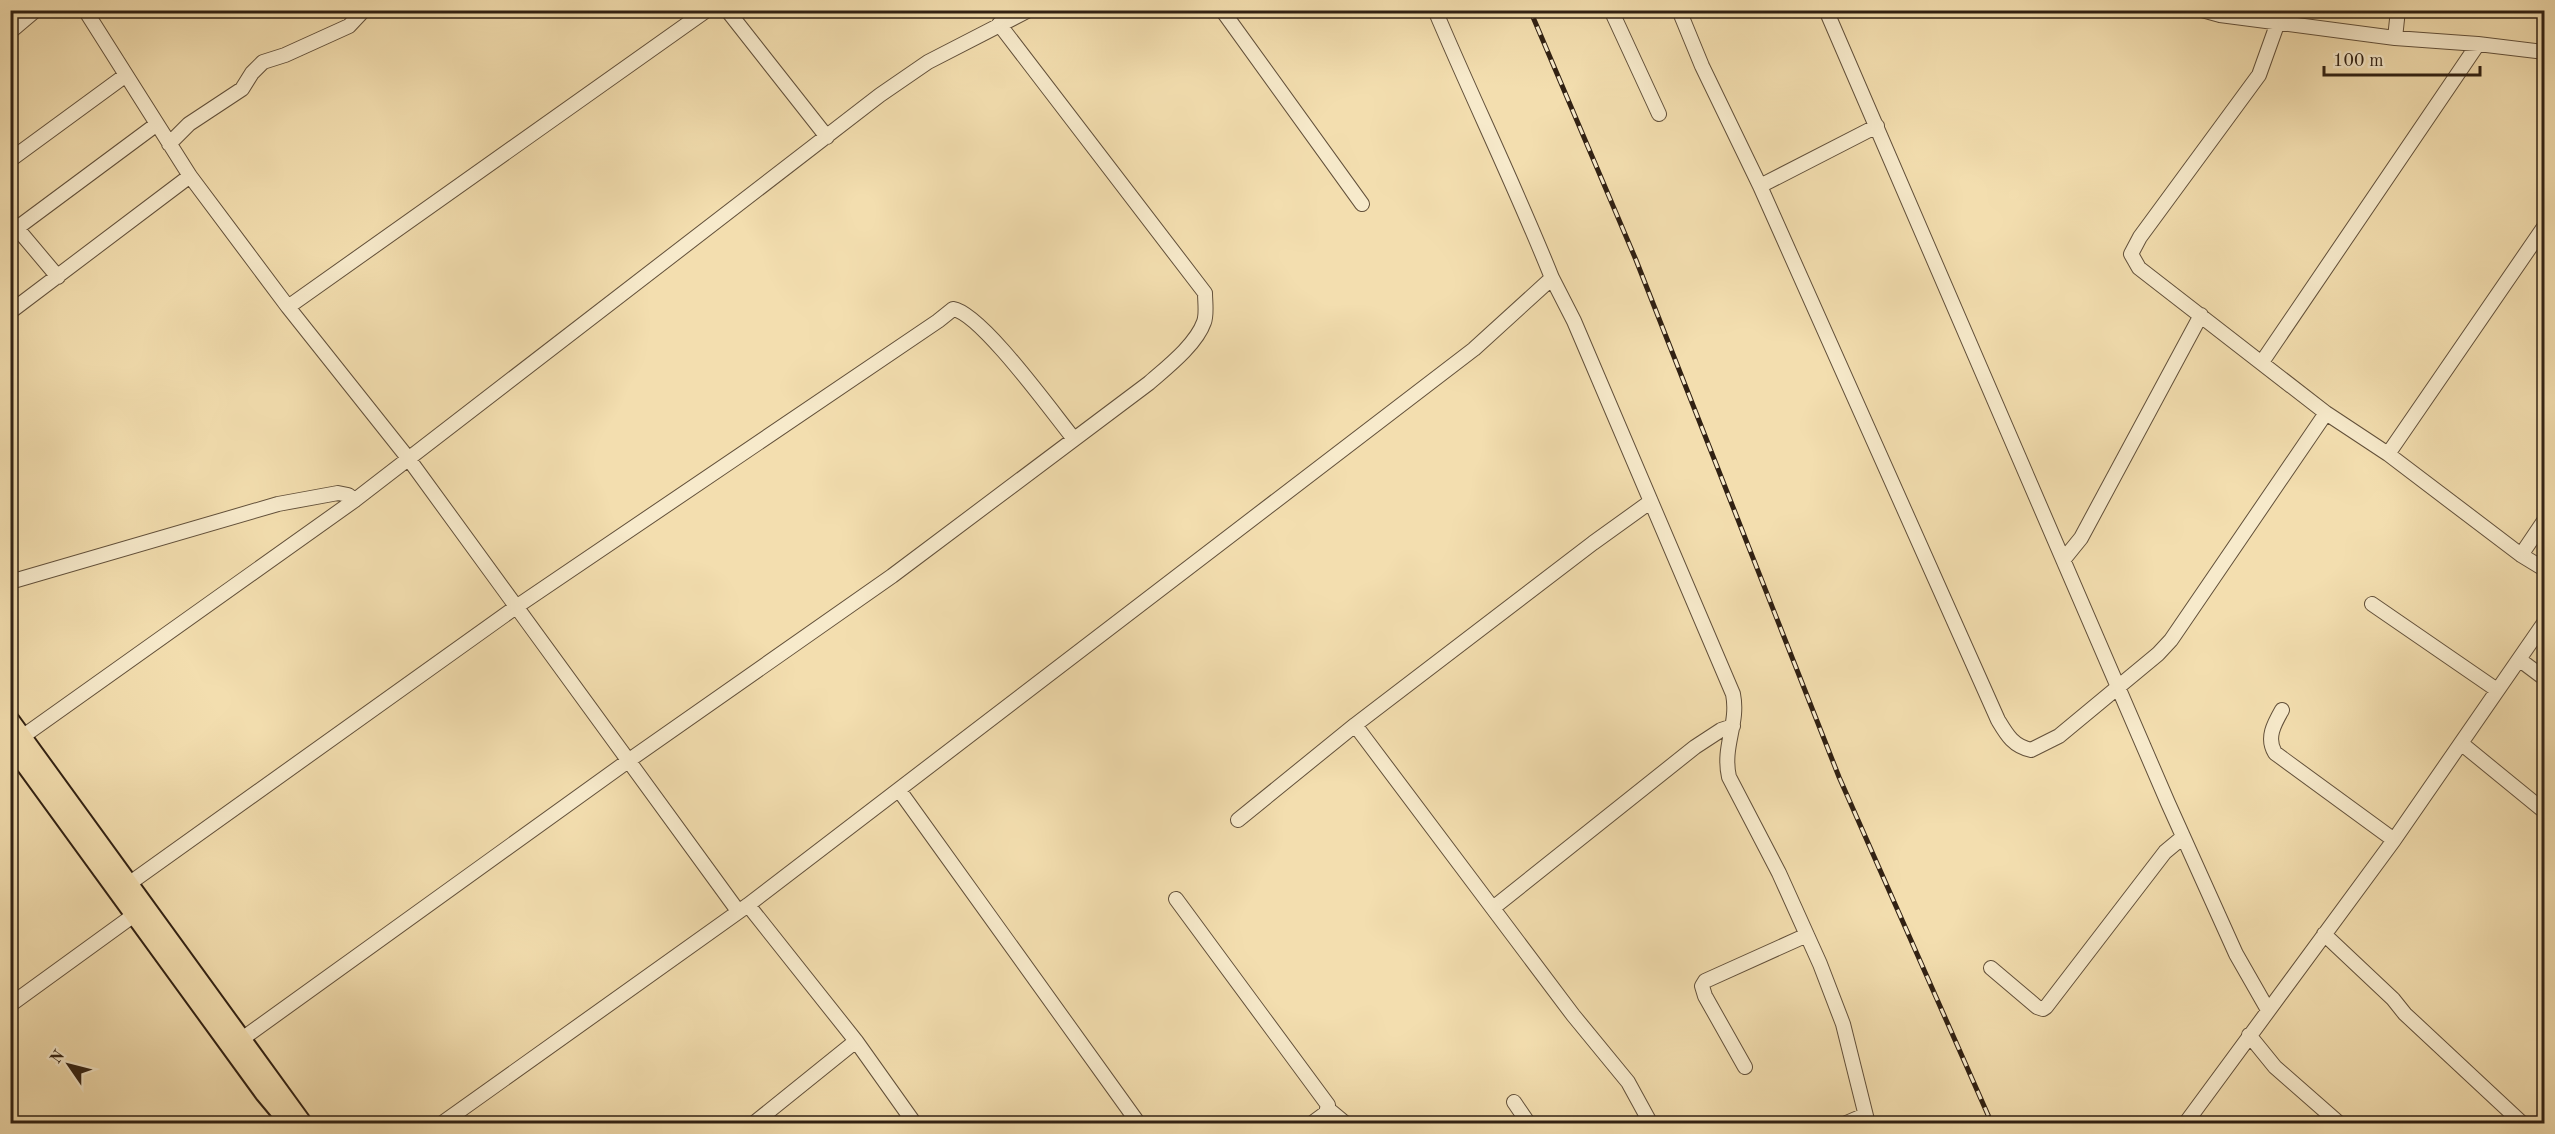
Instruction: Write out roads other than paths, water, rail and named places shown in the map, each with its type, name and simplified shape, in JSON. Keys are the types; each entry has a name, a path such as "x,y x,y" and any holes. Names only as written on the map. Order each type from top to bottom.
{"main road":[{"path":"10,719 15,742 134,915 285,1122"},
{"path":"15,742 130,884 304,1124"}],"street":[{"path":"10,32 36,10"},
{"path":"85,10 190,176 288,307 408,458 628,761 743,908 856,1041 915,1124"},
{"path":"169,144 189,124 242,89 256,68 263,62 285,56 349,26 364,10"},
{"path":"288,307 707,10"},
{"path":"727,10 826,137"},
{"path":"15,742 355,500 880,94 928,62 1029,10"},
{"path":"1222,10 1362,204"},
{"path":"1435,10 1472,98 1535,233 1552,278 1574,321 1733,694 1736,706 1725,761 1729,777 1779,873 1843,1024 1866,1119 1844,1124"},
{"path":"1611,10 1659,114"},
{"path":"1679,10 1702,66 1760,186 1993,709 2010,740 2025,748 2039,748 2059,736 2142,669 2171,640 2326,413"},
{"path":"1826,10 2183,837 2236,954 2268,1010"},
{"path":"2202,10 2220,15 2395,38 2544,52"},
{"path":"2395,38 2398,10"},
{"path":"2278,22 2259,75 2140,237 2131,254 2139,268 2326,413 2388,454 2521,555 2544,569"},
{"path":"242,1039 628,761 892,576 1176,360 1204,324 1205,293 999,24"},
{"path":"2262,363 2478,44"},
{"path":"10,160 126,75"},
{"path":"58,277 14,224 157,124"},
{"path":"1760,186 1876,126"},
{"path":"10,312 190,176"},
{"path":"2388,454 2544,227"},
{"path":"441,1124 743,908 899,790 1474,349 1552,278"},
{"path":"130,884 516,607 686,494 938,321 952,309 971,317 988,334 1074,439"},
{"path":"2064,559 2081,538 2201,315"},
{"path":"10,582 278,504 338,494 348,495 355,500"},
{"path":"1238,820 1355,725 1650,502"},
{"path":"2521,555 2544,521"},
{"path":"2372,604 2497,690"},
{"path":"2185,1124 2394,840 2544,623"},
{"path":"2520,660 2544,678"},
{"path":"2282,710 2271,735 2271,747 2275,753 2394,840"},
{"path":"1355,725 1573,1015 1628,1082 1651,1124"},
{"path":"1493,908 1695,747 1710,736 1733,726"},
{"path":"2462,744 2544,812"},
{"path":"899,790 1139,1124"},
{"path":"1991,969 2037,1006 2043,1009 2046,1007 2165,852 2183,837"},
{"path":"1176,899 1317,1088 1328,1109 1346,1124"},
{"path":"10,1005 134,915"},
{"path":"2324,934 2393,999 2405,1014 2523,1124"},
{"path":"1745,1067 1701,989 1702,984 1807,935"},
{"path":"2249,1035 2275,1067 2340,1124"},
{"path":"753,1124 856,1041"},
{"path":"1514,1102 1529,1124"},
{"path":"1311,1124 1328,1109"}],"railway":[{"path":"1530,10 1636,260 1839,777 1992,1124"}]}
